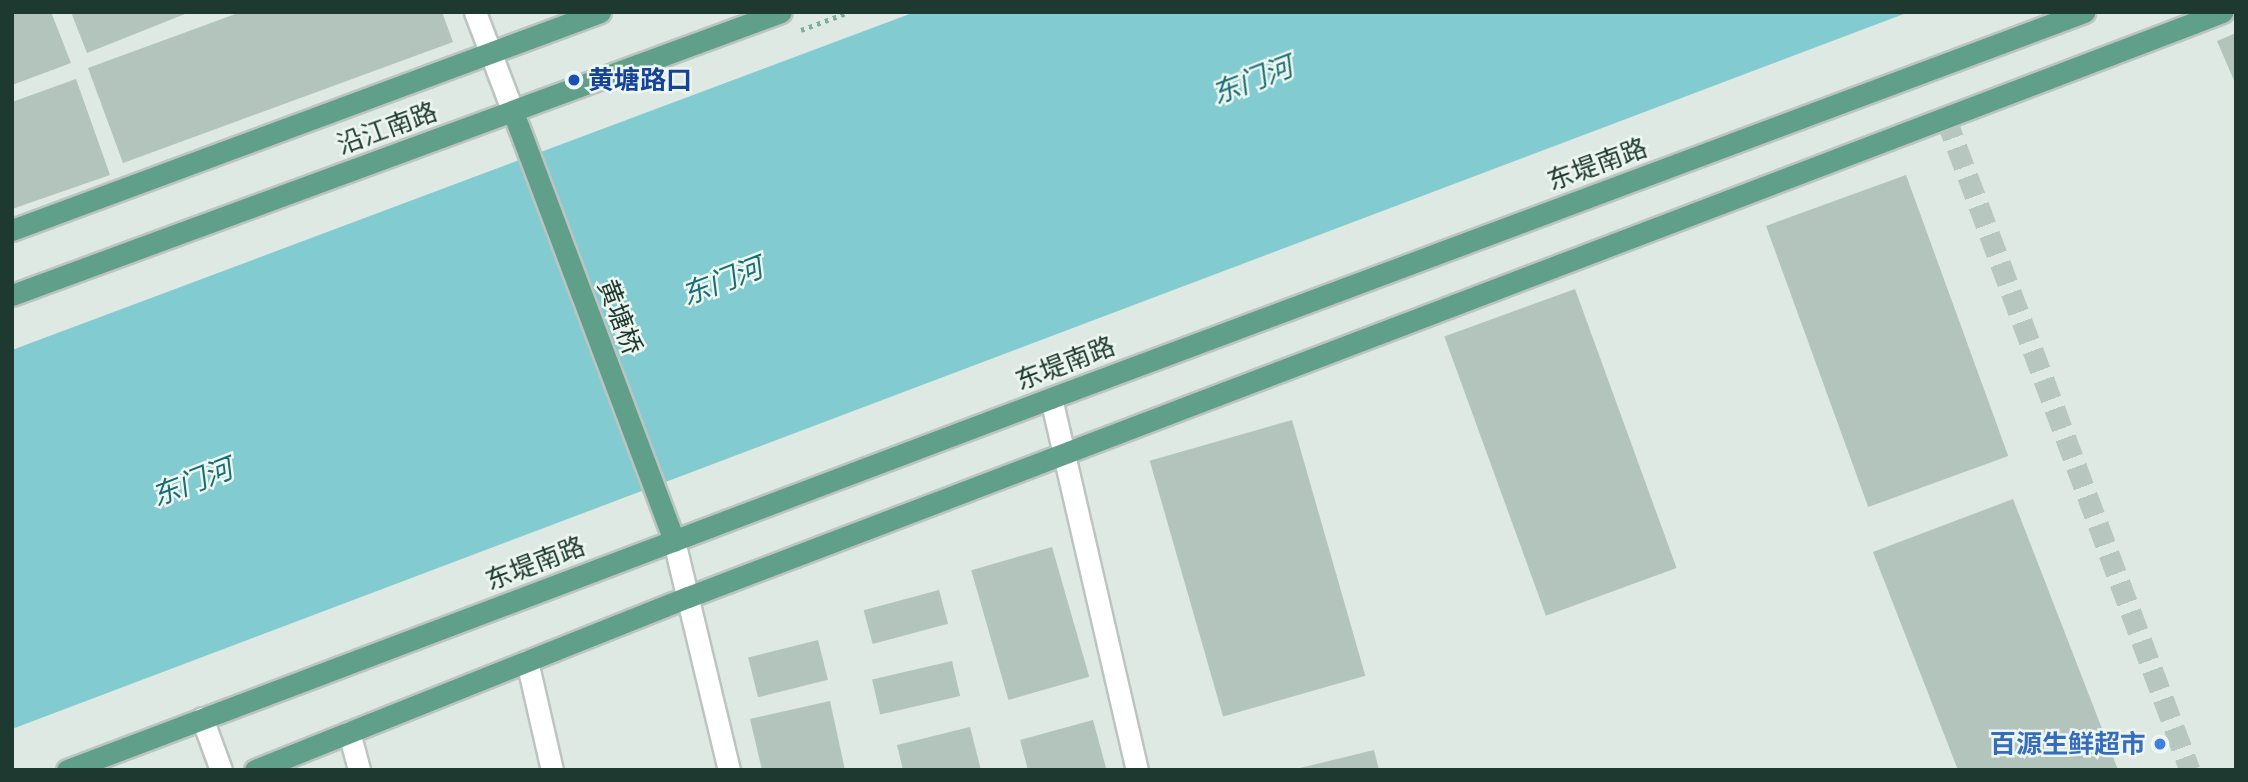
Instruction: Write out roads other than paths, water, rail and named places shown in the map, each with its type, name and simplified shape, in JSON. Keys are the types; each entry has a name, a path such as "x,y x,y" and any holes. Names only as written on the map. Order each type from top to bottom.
{"main road":[{"name":"沿江南路","path":"12,230 600,12"},
{"name":"沿江南路","path":"12,295 781,12"},
{"name":"东堤南路","path":"68,770 1051,398 2084,12"},
{"path":"255,770 688,597 2222,12"},
{"name":"黄塘桥","path":"513,112 674,541"}],"street":[{"path":"475,12 513,112"},
{"path":"1051,398 1136,770"},
{"path":"674,541 729,770"},
{"path":"527,661 552,770"},
{"path":"202,718 221,770"},
{"path":"349,732 359,770"}],"water":[{"name":"东门河","path":"915,12 1909,12 12,729 12,350"}],"tunnel":[{"path":"1946,118 2190,770"}],"place":[{"name":"黄塘路口","path":"574,80"},
{"name":"百源生鲜超市","path":"2160,744"}]}
